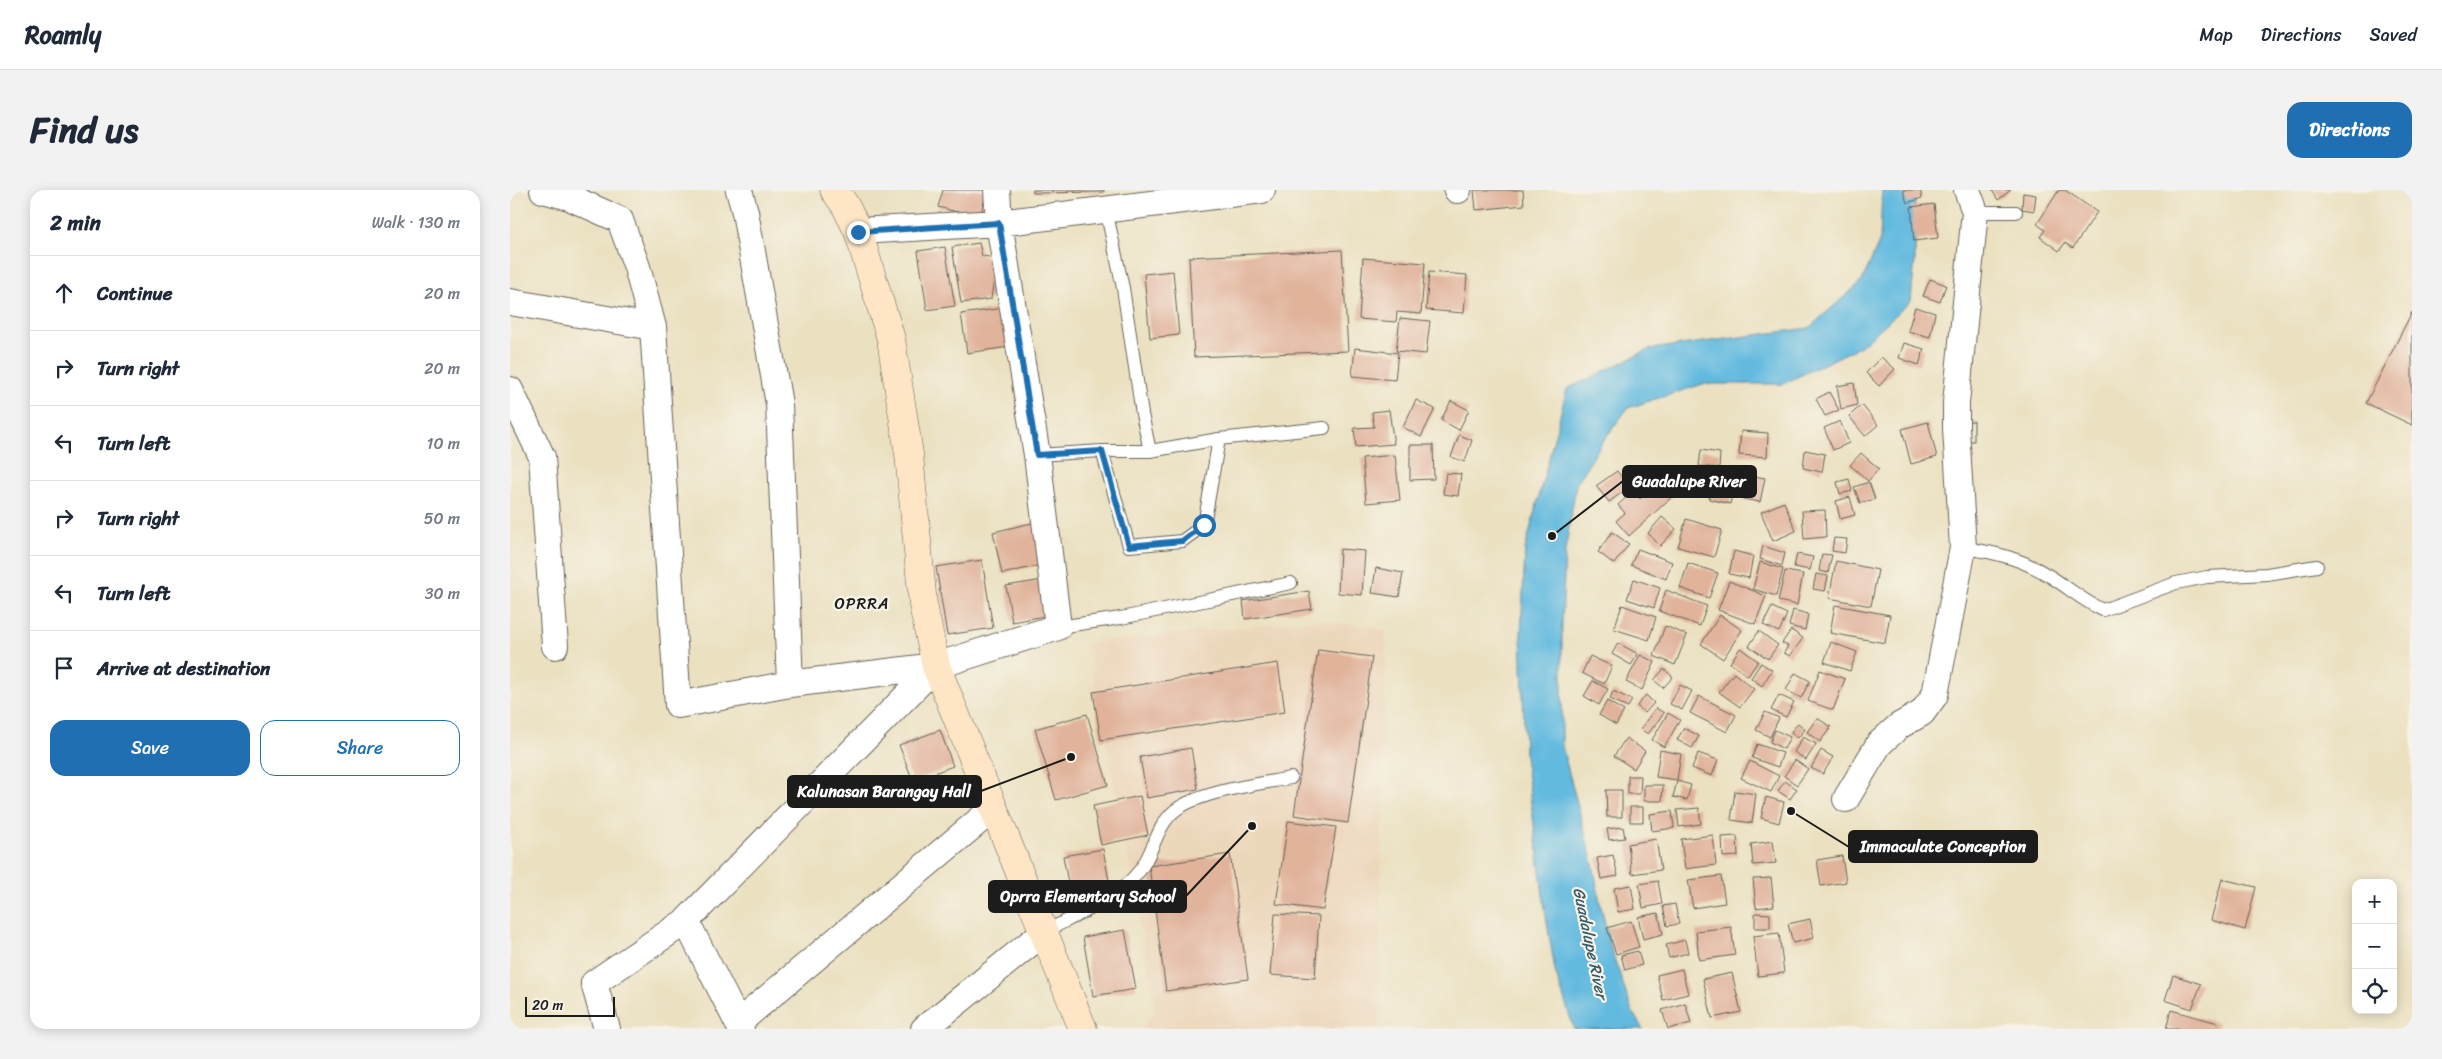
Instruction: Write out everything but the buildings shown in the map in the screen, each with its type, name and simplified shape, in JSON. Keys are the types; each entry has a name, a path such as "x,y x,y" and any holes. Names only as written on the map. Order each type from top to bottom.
{"street":[{"path":"543,190 569,197 620,220 637,267 653,327 678,705 790,684 936,666 1058,627 1037,455 999,223 997,190"},
{"path":"739,190 745,212 779,404 790,684"},
{"path":"834,190 845,205 858,232 891,339 909,454 922,605 936,666 1083,1029"},
{"path":"858,232 999,223 1262,190"},
{"path":"1846,799 1879,744 1899,726 1922,713 1934,695 1963,548 1956,403 1971,201"},
{"path":"510,302 653,327"},
{"path":"510,390 542,457 554,646"},
{"path":"607,1029 594,983 686,921 936,666"},
{"path":"686,921 740,1026 994,808"},
{"path":"924,1029 1044,932"}],"lane":[{"path":"1971,201 2016,212"},
{"path":"1106,210 1123,288 1142,414 1150,451"},
{"path":"1037,455 1102,451 1150,451 1219,439 1324,428"},
{"path":"1102,451 1129,546 1182,541 1204,525 1219,439"},
{"path":"1963,548 1993,551 2024,562 2070,589 2086,603 2103,610 2176,583 2208,577 2267,574 2316,566"},
{"path":"1058,627 1100,622 1291,584"},
{"path":"1044,932 1121,889 1148,859 1162,825 1176,809 1196,799 1291,778"}],"shaded area":[{"path":"1320,620 1386,630 1378,1029 1141,1029 1156,1011 1088,643"}],"water":[{"path":"1882,190 1915,190 1915,259 1911,301 1861,346 1783,384 1703,384 1628,408 1603,441 1576,485 1565,552 1562,624 1562,746 1593,864 1611,949 1633,1013 1643,1029 1574,1029 1555,971 1545,910 1525,756 1521,635 1525,549 1567,389 1650,349 1809,328 1862,281 1880,240"}],"place":[{"name":"Guadalupe River","path":"1552,536"},
{"name":"Kalunasan Barangay Hall","path":"1071,757"},
{"name":"Immaculate Conception","path":"1791,811"},
{"name":"Oprra Elementary School","path":"1252,826"}],"district":[{"name":"OPRRA","path":"862,603"}],"route":[{"path":"858,232 999,223 1037,455 1102,451 1129,546 1182,541 1204,525"}]}
